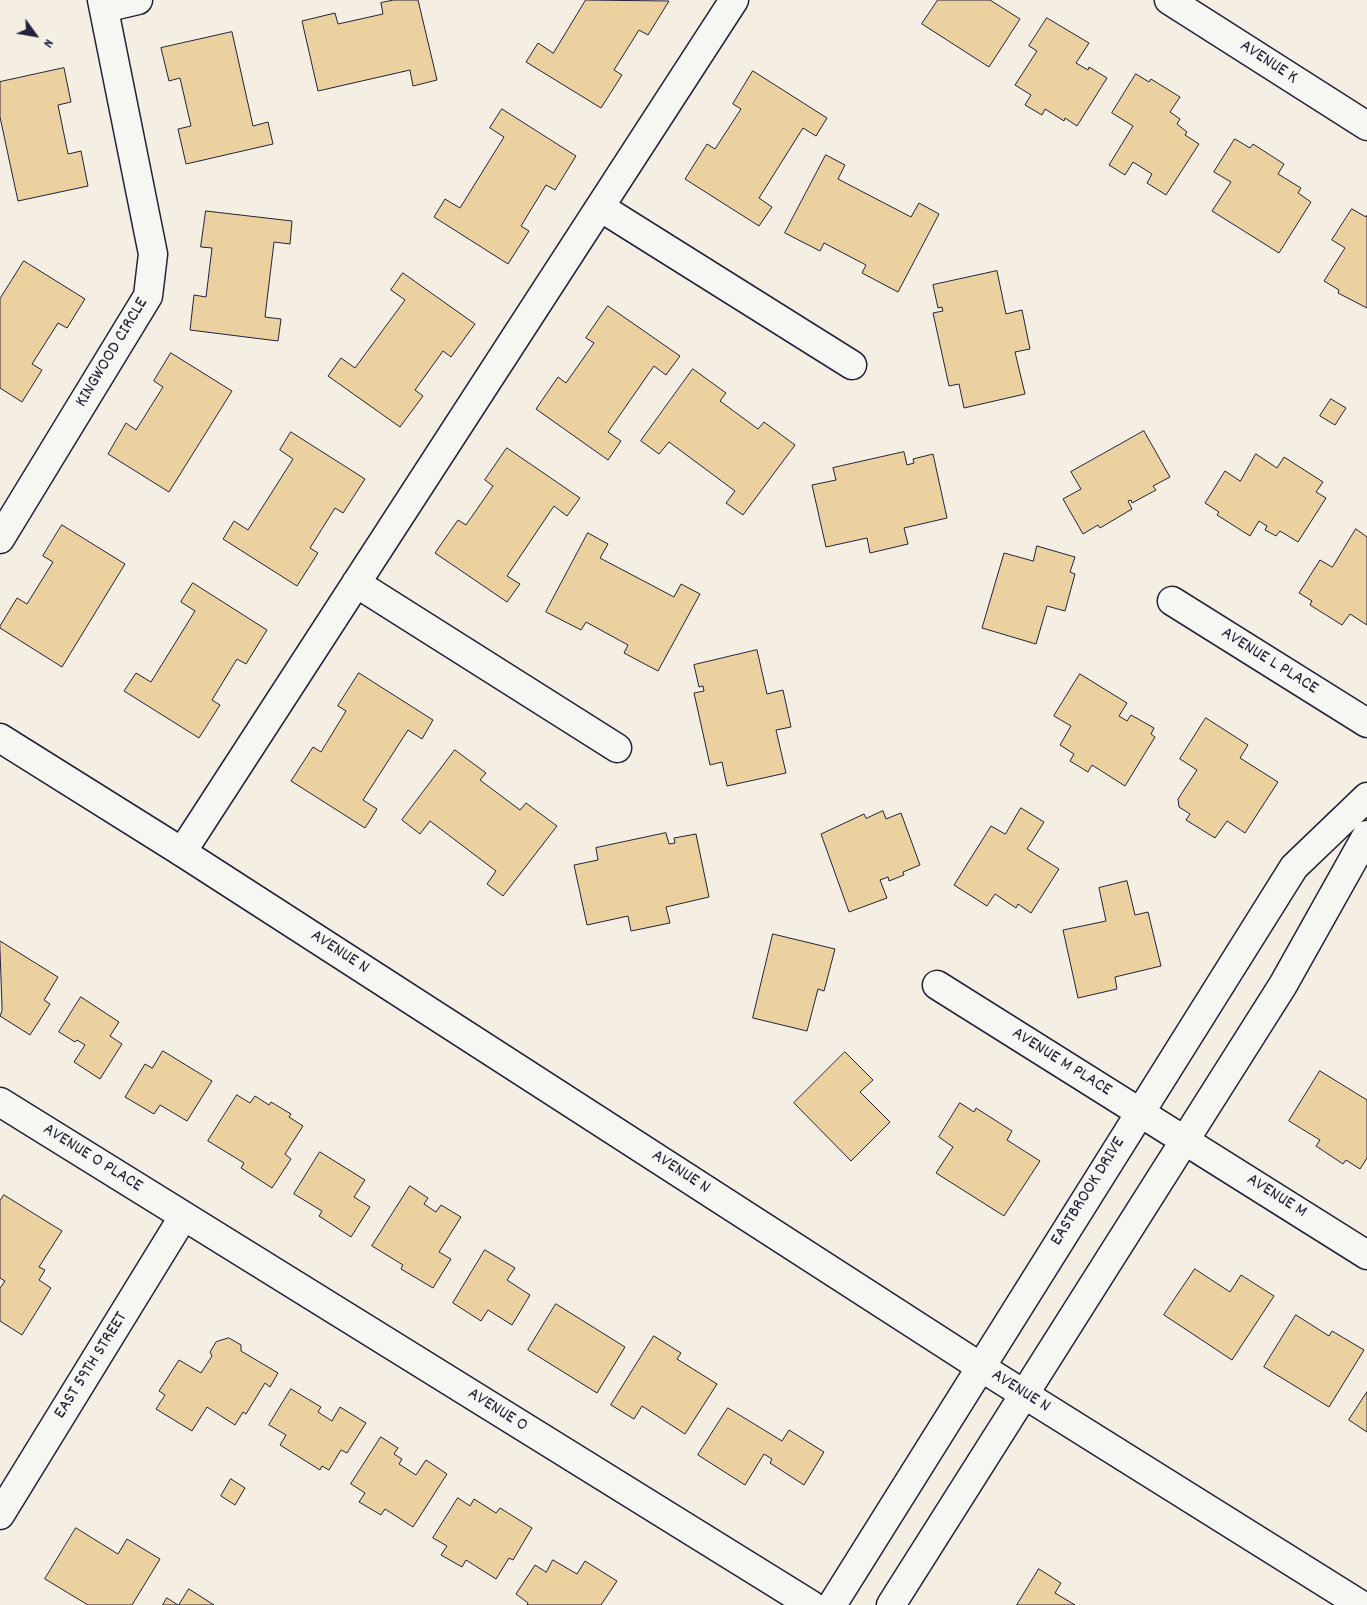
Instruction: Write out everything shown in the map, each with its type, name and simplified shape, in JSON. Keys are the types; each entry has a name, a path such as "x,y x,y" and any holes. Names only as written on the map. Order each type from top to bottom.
{"street":[{"path":"103,4 138,0"},
{"path":"182,852 734,0"},
{"name":"AVENUE K","path":"1170,0 1367,126"},
{"name":"KINGWOOD CIRCLE","path":"0,539 148,296 153,254 103,4"},
{"path":"600,207 852,365"},
{"path":"356,583 617,748"},
{"name":"AVENUE L PLACE","path":"1172,601 1367,723"},
{"name":"AVENUE N","path":"0,738 182,852 979,1366 1361,1605"},
{"name":"EASTBROOK DRIVE","path":"832,1605 979,1366 1294,867 1367,796"},
{"path":"891,1605 1283,984 1367,835"},
{"name":"AVENUE M PLACE","path":"936,985 1186,1140"},
{"name":"AVENUE O PLACE","path":"0,1102 183,1217"},
{"name":"AVENUE M","path":"1186,1140 1367,1255"},
{"name":"EAST 59TH STREET","path":"0,1515 183,1217"},
{"name":"AVENUE O","path":"183,1217 811,1605"}],"building":[{"path":"394,0 418,0 437,80 413,86 410,70 318,91 302,21 335,13 338,24 383,14 381,3"},
{"path":"586,0 669,1 648,35 639,30 614,70 622,75 601,108 526,62 538,43 553,53"},
{"path":"938,0 990,0 1020,19 989,67 922,24"},
{"path":"1047,18 1089,43 1076,63 1088,70 1089,67 1107,78 1077,126 1065,118 1064,121 1045,109 1042,115 1025,105 1031,95 1015,85 1037,51 1029,46"},
{"path":"232,32 253,126 268,122 273,144 186,164 178,129 191,126 180,78 169,81 161,48"},
{"path":"64,68 71,102 58,105 68,154 81,151 88,186 18,201 0,117 0,82"},
{"path":"753,71 827,118 816,136 803,128 759,198 772,207 759,226 685,179 707,144 715,149 741,109 733,104"},
{"path":"1136,74 1149,82 1151,79 1180,97 1170,112 1180,119 1177,124 1187,132 1185,135 1199,144 1166,195 1147,183 1152,174 1133,162 1125,175 1109,165 1133,126 1112,113"},
{"path":"502,109 576,156 555,190 546,185 521,226 529,231 508,264 434,217 445,199 460,208 504,137 490,128"},
{"path":"1235,139 1250,148 1253,144 1284,164 1278,174 1301,188 1298,193 1311,202 1279,253 1212,211 1231,182 1214,172"},
{"path":"826,155 845,165 838,179 911,217 919,203 939,214 898,292 862,273 866,265 824,243 820,251 785,233"},
{"path":"1352,209 1366,217 1367,215 1367,308 1338,293 1339,290 1324,281 1345,248 1332,240"},
{"path":"206,211 292,221 290,244 274,242 265,317 281,319 278,341 190,330 194,295 206,297 212,248 201,247"},
{"path":"24,261 85,299 67,328 58,323 32,364 42,370 22,402 0,388 0,299"},
{"path":"997,271 1006,314 1022,310 1030,349 1015,352 1025,394 964,408 959,384 949,386 933,313 943,311 942,307 938,308 933,285"},
{"path":"403,273 475,324 451,357 443,351 415,390 423,396 400,427 328,376 341,358 355,368 405,300 391,290"},
{"path":"608,306 680,356 666,375 654,366 608,432 621,441 608,460 536,409 558,377 566,383 594,343 586,338"},
{"path":"171,353 232,391 169,492 108,454 126,423 136,430 163,387 154,381"},
{"path":"693,369 726,393 720,401 758,429 764,422 795,445 743,515 726,503 735,491 669,442 659,454 641,441"},
{"path":"1331,399 1346,408 1335,425 1320,416"},
{"path":"1144,431 1170,477 1153,486 1156,490 1132,503 1131,500 1128,501 1132,509 1100,528 1098,525 1083,534 1063,499 1081,489 1071,472"},
{"path":"291,432 365,479 343,513 335,508 310,548 318,553 297,586 223,539 234,521 248,530 293,459 280,450"},
{"path":"507,448 580,498 567,516 554,506 507,576 520,584 507,602 435,553 458,520 466,525 493,486 485,480"},
{"path":"904,452 907,465 914,463 913,459 933,454 947,518 904,528 908,544 870,553 867,538 826,547 812,485 836,480 833,468"},
{"path":"1256,454 1277,468 1284,457 1323,482 1316,492 1326,498 1298,542 1280,531 1276,536 1265,530 1267,526 1259,521 1250,536 1217,515 1219,512 1205,503 1225,471 1240,481"},
{"path":"62,525 125,564 62,667 0,628 0,626 17,598 27,604 53,562 43,556"},
{"path":"1356,529 1367,537 1367,625 1350,614 1342,625 1310,605 1312,601 1299,593 1320,560 1332,567"},
{"path":"588,533 608,544 600,558 674,597 681,584 700,594 658,671 624,653 628,645 586,622 581,630 546,612"},
{"path":"1037,546 1075,557 1070,572 1075,574 1065,611 1047,606 1036,644 982,628 1004,553 1033,561"},
{"path":"193,583 267,630 246,664 237,659 212,700 220,705 199,738 124,691 136,673 151,682 195,611 181,602"},
{"path":"757,650 767,694 783,690 791,727 776,730 786,773 727,786 722,762 710,765 694,693 704,691 703,686 699,687 694,665"},
{"path":"359,673 433,720 422,739 408,730 363,800 377,809 365,828 291,781 313,747 321,752 346,711 338,706"},
{"path":"1080,674 1127,703 1119,716 1127,721 1131,715 1154,728 1151,734 1155,737 1125,786 1092,765 1088,772 1070,761 1074,754 1060,745 1071,726 1054,716"},
{"path":"1206,718 1248,745 1240,758 1278,782 1245,833 1227,821 1215,838 1186,820 1190,814 1179,807 1178,799 1197,770 1180,759"},
{"path":"455,750 486,773 480,780 520,810 526,803 557,826 503,896 487,884 496,871 430,821 420,834 402,820"},
{"path":"1021,808 1044,822 1027,849 1059,869 1031,913 1018,904 1016,908 995,894 987,906 954,885 991,826 1005,834"},
{"path":"883,811 886,819 901,813 920,865 903,872 904,875 889,881 888,877 880,880 887,898 849,912 821,834 864,814 866,818"},
{"path":"666,833 669,844 675,843 674,838 696,834 709,897 666,907 670,923 631,931 628,916 587,925 574,865 598,860 596,848"},
{"path":"1127,881 1135,915 1148,912 1161,966 1115,977 1117,989 1078,998 1063,930 1106,921 1099,888"},
{"path":"773,934 835,949 824,991 818,989 807,1031 753,1018"},
{"path":"0,941 58,977 44,1000 50,1004 30,1035 0,1016 2,1011"},
{"path":"81,997 119,1022 110,1036 122,1044 100,1079 74,1062 85,1045 77,1040 75,1042 59,1032"},
{"path":"163,1051 212,1081 187,1121 160,1105 154,1114 125,1097 145,1064 152,1068"},
{"path":"845,1052 873,1080 860,1092 890,1122 851,1161 794,1103"},
{"path":"1320,1071 1367,1100 1367,1158 1360,1169 1346,1160 1343,1164 1316,1146 1320,1140 1289,1121"},
{"path":"237,1095 250,1103 255,1096 269,1105 271,1102 291,1114 289,1117 303,1126 285,1154 291,1159 272,1188 241,1168 244,1163 208,1141"},
{"path":"960,1103 974,1112 976,1108 1012,1131 1007,1140 1040,1161 1004,1216 936,1173 953,1147 939,1137"},
{"path":"320,1152 365,1180 354,1197 370,1207 351,1237 319,1216 322,1211 294,1194"},
{"path":"410,1186 428,1198 424,1204 436,1212 441,1205 461,1217 439,1252 451,1259 433,1288 401,1269 403,1265 372,1246"},
{"path":"4,1195 62,1231 39,1267 45,1270 39,1280 51,1288 22,1335 0,1321 0,1288 5,1281 0,1278 0,1201"},
{"path":"485,1250 515,1268 507,1280 530,1295 512,1325 488,1310 481,1321 453,1303"},
{"path":"1195,1269 1230,1292 1241,1275 1274,1296 1232,1360 1164,1315"},
{"path":"556,1304 625,1347 597,1393 528,1350"},
{"path":"1296,1315 1329,1336 1332,1331 1364,1350 1329,1407 1264,1367"},
{"path":"654,1336 681,1353 677,1359 717,1384 685,1434 642,1406 634,1419 611,1405"},
{"path":"229,1338 241,1345 241,1351 278,1373 270,1387 265,1383 246,1414 243,1412 235,1425 207,1407 192,1431 156,1409 165,1395 159,1391 179,1360 201,1373 212,1356 210,1352 216,1342"},
{"path":"291,1389 321,1407 318,1412 332,1421 340,1407 366,1423 347,1453 341,1450 329,1470 322,1466 320,1470 280,1445 286,1435 269,1425"},
{"path":"1367,1392 1367,1432 1349,1420"},
{"path":"728,1408 782,1441 789,1430 824,1452 804,1485 770,1463 772,1459 764,1454 745,1485 698,1455"},
{"path":"381,1437 398,1448 394,1454 402,1459 399,1464 416,1475 426,1460 447,1474 413,1527 385,1509 381,1515 359,1502 365,1493 351,1484"},
{"path":"231,1479 245,1488 235,1505 221,1496"},
{"path":"458,1498 470,1506 474,1499 496,1513 500,1508 532,1528 513,1560 509,1558 496,1579 466,1560 462,1567 441,1555 447,1546 433,1538"},
{"path":"76,1528 118,1554 127,1539 160,1559 132,1605 88,1605 45,1579"},
{"path":"553,1560 577,1574 585,1561 617,1581 601,1605 527,1605 528,1603 516,1594 535,1565 546,1572"},
{"path":"1039,1569 1061,1583 1055,1593 1075,1605 1017,1605"},
{"path":"189,1589 214,1605 179,1605"},
{"path":"167,1598 178,1605 163,1605"}]}
